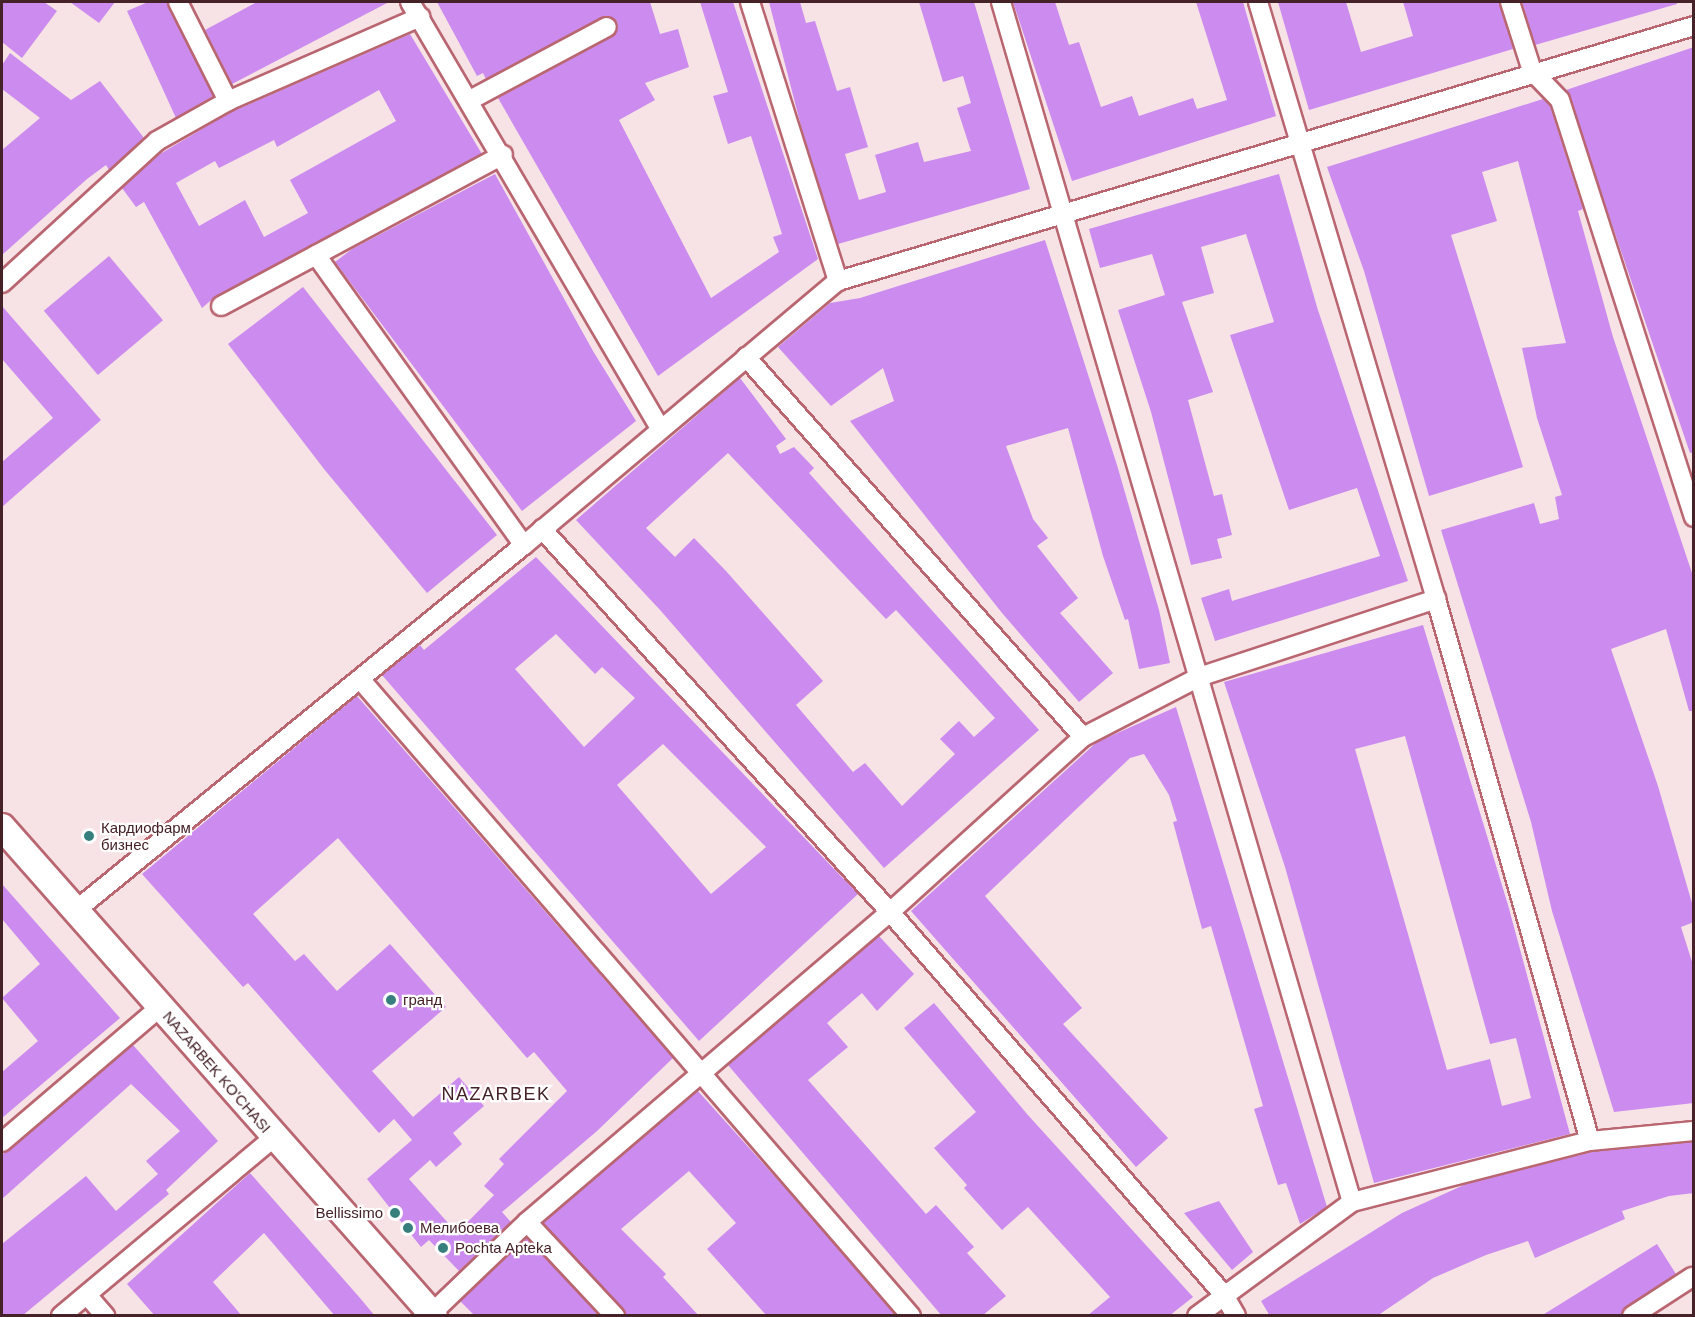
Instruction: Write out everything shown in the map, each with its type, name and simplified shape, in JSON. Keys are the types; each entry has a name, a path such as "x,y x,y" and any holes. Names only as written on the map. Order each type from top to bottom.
{"main road":[{"name":"NAZARBEK KO'CHASI","path":"2,827 433,1314"}],"street":[{"path":"178,2 228,101"},
{"path":"750,2 837,281"},
{"path":"1001,2 1065,214 1352,1202"},
{"path":"1258,2 1436,599 1590,1141"},
{"path":"1510,2 1532,71 1560,100 1694,517"},
{"path":"2,283 158,141 228,101 415,9 503,154 660,428"},
{"path":"75,911 524,545 837,281 1065,214 1532,71 1694,26"},
{"path":"470,100 607,27"},
{"path":"221,306 503,154"},
{"path":"316,255 524,545"},
{"path":"746,357 1083,737"},
{"path":"543,529 890,912 1224,1295 1236,1316"},
{"path":"433,1314 527,1222 890,912 1083,737 1199,677 1436,599"},
{"path":"360,679 911,1316"},
{"path":"2,1142 160,1007"},
{"path":"1197,1316 1352,1202 1590,1141 1694,1131"},
{"path":"61,1316 274,1137"},
{"path":"527,1222 615,1316"},
{"path":"1632,1316 1692,1277"},
{"path":"87,1295 105,1316"}],"building":[{"path":"2,2 44,2 57,11 22,58 2,42"},
{"path":"70,2 115,2 99,23"},
{"path":"148,2 167,2 213,96 176,118 127,11"},
{"path":"257,2 389,2 232,84 205,30"},
{"path":"437,2 650,2 660,34 678,29 689,67 645,83 655,100 619,120 711,298 779,252 773,237 782,234 751,136 728,144 713,96 728,92 700,2 733,2 818,259 658,376 498,98 612,37 618,28 617,21 602,17 486,79 483,73 477,76"},
{"path":"769,2 800,2 806,23 815,21 837,91 850,87 868,147 845,154 859,200 886,192 875,155 918,142 924,162 971,151 957,108 971,103 963,76 943,82 919,2 974,2 1030,189 838,244 802,130"},
{"path":"1013,2 1055,2 1069,45 1079,42 1101,107 1132,96 1139,116 1193,98 1197,109 1227,100 1196,2 1243,2 1276,116 1072,181"},
{"path":"1278,2 1346,2 1361,52 1413,36 1403,2 1499,2 1513,49 1309,110"},
{"path":"1522,2 1677,2 1677,4 1535,45"},
{"path":"410,34 482,154 216,296 202,308 144,202 136,207 122,188 160,154 229,113","holes":["379,90 396,121 290,180 308,213 264,237 245,200 199,226 176,183 215,161 219,168 274,140 277,147"]},
{"path":"1694,47 1694,452 1690,453 1566,90"},
{"path":"10,53 71,100 100,81 144,138 109,170 106,165 87,179 2,255 2,150 40,118 2,89 2,65"},
{"path":"1543,99 1550,106 1583,209 1578,211 1613,337 1694,579 1694,711 1689,711 1666,629 1611,649 1658,786 1694,910 1694,922 1681,927 1694,968 1694,1103 1614,1112 1552,911 1531,822 1441,530 1534,503 1540,524 1559,519 1555,497 1562,495 1537,418 1522,348 1566,343 1518,161 1482,172 1497,221 1451,235 1523,467 1429,496 1364,271 1327,167"},
{"path":"495,174 593,351 636,421 522,511 335,262 352,249"},
{"path":"1279,174 1317,307 1408,581 1215,641 1201,598 1229,589 1232,601 1380,556 1357,488 1289,510 1230,335 1274,322 1246,234 1201,247 1214,293 1182,302 1213,392 1188,400 1214,496 1222,494 1232,535 1217,539 1222,558 1191,565 1151,412 1118,310 1165,295 1152,254 1100,268 1089,229"},
{"path":"1045,240 1117,465 1159,610 1170,663 1139,669 1128,619 1125,620 1103,556 1068,428 1006,446 1033,519 1048,538 1037,546 1078,598 1060,613 1113,673 1079,702 1002,613 850,421 894,401 883,368 831,406 778,347 830,303 860,298"},
{"path":"109,256 163,320 98,375 44,311"},
{"path":"303,287 497,535 427,593 324,469 228,344"},
{"path":"2,306 101,420 2,507 2,462 53,418 2,359"},
{"path":"740,378 786,439 776,446 780,454 794,447 814,468 809,473 1039,730 884,868 661,611 576,520","holes":["728,453 886,619 896,610 995,718 974,737 959,721 940,739 955,754 902,806 865,763 853,772 796,705 823,681 726,571 694,538 675,557 646,528"]},
{"path":"536,557 858,894 699,1041 382,675 420,645 424,650","holes":["556,634 595,674 602,667 635,698 584,747 515,669","663,744 766,847 711,894 617,785"]},
{"path":"1423,625 1508,905 1570,1134 1374,1183 1285,867 1224,682","holes":["1405,736 1490,1044 1516,1038 1531,1098 1502,1106 1490,1059 1447,1070 1355,749"]},
{"path":"357,696 673,1058 597,1131 502,1212 511,1222 459,1271 429,1240 421,1247 367,1179 412,1140 394,1119 379,1133 248,983 243,987 142,874","holes":["338,838 527,1058 534,1052 567,1091 499,1159 504,1164 484,1186 494,1195 457,1233 409,1179 430,1160 436,1167 462,1144 453,1133 484,1106 459,1077 413,1117 372,1071 446,1007 390,944 337,991 304,954 295,961 253,914"]},
{"path":"1176,707 1327,1207 1300,1224 1286,1183 1278,1185 1254,1109 1263,1106 1211,926 1202,929 1173,822 1177,821 1169,795 1144,754 1130,758 985,896 1082,1008 1063,1024 1168,1138 1136,1167 911,911 1097,742"},
{"path":"2,884 120,1018 2,1118 2,1072 38,1041 2,998 40,964 2,919"},
{"path":"879,936 914,974 877,1011 862,993 827,1023 848,1047 808,1080 926,1214 936,1205 974,1247 967,1253 1006,1296 982,1316 942,1316 728,1065"},
{"path":"934,1003 1027,1114 1193,1297 1169,1316 1087,1316 1110,1297 1028,1207 1002,1230 964,1188 967,1185 934,1148 976,1112 904,1028"},
{"path":"133,1045 218,1141 166,1190 169,1194 22,1316 2,1316 2,1244 86,1176 116,1211 158,1174 146,1161 180,1131 131,1084 2,1199 2,1155"},
{"path":"698,1091 896,1316 767,1316 707,1249 736,1223 689,1171 621,1229 666,1274 663,1277 699,1316 626,1316 543,1223"},
{"path":"1694,1142 1694,1193 1669,1196 1622,1211 1625,1219 1535,1258 1528,1241 1486,1255 1433,1278 1377,1316 1270,1316 1261,1301 1402,1213 1466,1184 1592,1152"},
{"path":"250,1173 375,1316 335,1316 264,1233 213,1282 242,1316 155,1316 127,1284"},
{"path":"1219,1201 1253,1252 1232,1270 1184,1213"},
{"path":"527,1238 599,1316 475,1316 460,1301"},
{"path":"1657,1244 1676,1274 1626,1307 1621,1316 1541,1316"}],"place":[{"name":"Кардиофарм бизнес","path":"89,836"},
{"name":"гранд","path":"391,1000"},
{"name":"Bellissimo","path":"395,1213"},
{"name":"Мелибоева","path":"408,1228"},
{"name":"Pochta Apteka","path":"443,1248"}],"district":[{"name":"NAZARBEK","path":"496,1094"}]}
